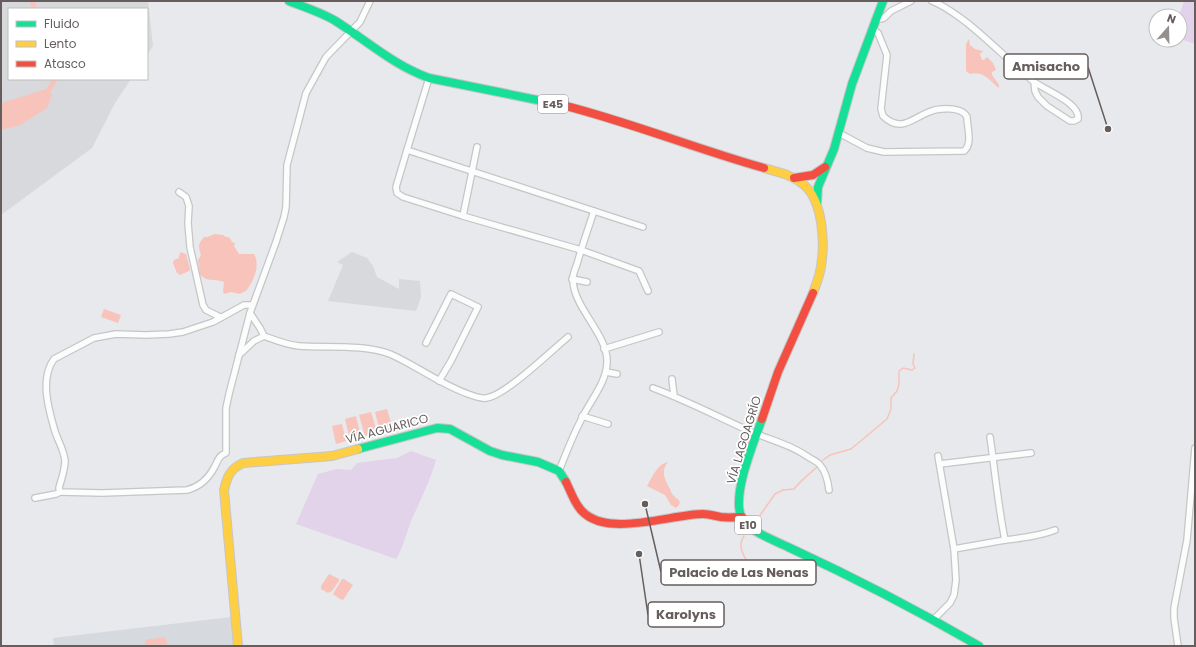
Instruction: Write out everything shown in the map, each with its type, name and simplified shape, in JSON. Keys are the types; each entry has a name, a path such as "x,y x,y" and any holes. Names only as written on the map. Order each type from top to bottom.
{"main road":[{"name":"E45","path":"288,1 333,19 404,68 415,73 429,78 576,109 731,160 794,178 808,189 817,205"},
{"path":"817,205 818,186 834,149 852,84 873,24 883,1"},
{"path":"794,178 812,175 826,166"},
{"name":"VÍA LAGOAGRÍO","path":"742,517 739,505 744,474 778,372 802,321 821,270 823,244 817,205"},
{"name":"VÍA AGUARICO","path":"238,646 224,490 226,480 234,466 244,463 332,456 437,428 450,429 490,452 538,462 559,471"},
{"path":"559,471 564,477 578,507 585,514 595,520 606,523 622,524 703,514 722,517 742,517"},
{"name":"E10","path":"742,517 748,526 761,534 851,576 920,612 979,646"}],"street":[{"path":"35,498 60,492 102,494 187,490 196,488 213,470 219,457 226,453 226,408 250,313 284,218 286,207 287,165 306,93 326,57 360,22 370,1"},
{"path":"839,133 867,148 884,152 964,151 966,149 969,142 966,117 965,113 961,111 930,111 912,122 898,124 892,123 883,116 881,109 887,54 873,24 884,18 895,8 911,1"},
{"path":"932,1 953,12 988,39 1034,82 1055,94 1077,110 1078,119 1070,121 1047,106 1035,91 1034,82"},
{"path":"429,78 406,150 396,187 397,193 403,197 463,216 581,250 639,271 648,291"},
{"path":"463,216 477,147"},
{"path":"406,150 643,227"},
{"path":"179,192 186,197 189,206 188,223 190,247 203,305 206,310 220,316"},
{"path":"559,471 582,416 606,372 607,363 604,349 577,296 573,287 572,279 594,211"},
{"path":"572,279 587,282"},
{"path":"426,343 451,294 478,307 451,361 439,381"},
{"path":"60,492 59,488 64,468 64,451 54,429 46,389 48,371 50,364 54,359 94,338 116,334 169,334 195,329 213,322 220,316 244,305 253,305"},
{"path":"250,313 264,336 291,345 325,346 382,352 397,358 439,381 463,392 485,399 500,394 568,337"},
{"path":"604,349 659,332"},
{"path":"238,356 254,341 264,336"},
{"path":"606,372 617,374"},
{"path":"672,379 674,396"},
{"path":"653,388 757,434 789,446 820,464 827,477 829,490"},
{"path":"582,416 608,424"},
{"path":"990,437 994,458 996,488 1006,540"},
{"path":"1178,646 1174,608 1187,540 1195,448"},
{"path":"940,464 1031,453"},
{"path":"933,620 950,603 954,595 956,580 954,549 938,456"},
{"path":"954,549 1045,534 1055,530"}],"shaded area":[{"path":"1,1 148,1 153,46 148,54 148,8 8,8 8,80 130,80 115,103 92,148 1,215"},
{"path":"1184,1 1195,1 1195,44 1188,42 1188,8 1182,8"},
{"path":"969,39 970,45 975,49 983,51 980,54 982,60 987,57 993,63 996,70 992,72 992,75 999,85 999,88 990,79 983,75 975,73 970,74 966,71 966,44"},
{"path":"47,89 50,90 50,93 52,94 47,108 20,125 1,130 1,103"},
{"path":"215,234 230,238 232,242 235,243 234,246 239,254 254,254 256,258 257,267 255,276 246,291 240,294 231,292 224,294 224,282 209,280 200,275 198,260 201,255 199,247 200,243 204,237"},
{"path":"180,252 186,254 190,269 189,271 180,275 177,273 173,263 174,260 179,258"},
{"path":"352,252 367,258 373,266 377,277 399,289 399,279 420,281 421,297 416,311 328,301 343,265 337,262"},
{"path":"104,309 121,315 118,323 101,317"},
{"path":"387,409 393,429 380,432 375,412"},
{"path":"371,412 377,432 365,436 359,415"},
{"path":"356,416 361,437 350,440 345,419"},
{"path":"342,424 346,441 336,444 332,426"},
{"path":"411,451 436,460 428,483 411,521 403,546 396,559 296,524 318,474 337,469 351,470 357,463 397,458"},
{"path":"668,462 664,469 664,476 672,494 680,502 676,508 671,505 665,495 647,486 658,468 664,463"},
{"path":"329,574 339,579 339,581 332,591 328,593 321,589 321,586"},
{"path":"342,579 353,585 343,600 333,594"},
{"path":"231,617 234,646 54,646 53,638"},
{"path":"165,637 168,646 145,646 145,640"}],"waterway":[{"path":"32,1 35,8"},
{"path":"47,93 54,80"},
{"path":"823,460 830,455 851,449 887,419 891,409 891,398 897,391 899,384 899,371 903,368 912,370 915,368 913,364 914,354"},
{"path":"756,521 775,494 783,490 794,489 817,467"},
{"path":"735,568 746,560 741,545 744,536"}],"traffic: fast":[{"path":"289,1 334,20 403,66 429,78 562,105"},
{"path":"817,203 818,187 834,149 852,84 883,1"},
{"path":"762,419 749,454 739,495 739,506 741,516 744,521 755,531 885,594 979,646"},
{"path":"358,449 437,428 450,429 490,451 502,455 538,462 559,471 566,482"}],"traffic: slow":[{"path":"764,168 785,174 800,182 810,192 815,201 821,223 823,246 819,277 813,293"},
{"path":"238,646 224,490 226,481 230,474 235,468 243,463 332,456 358,449"}],"traffic: jam":[{"path":"562,105 613,119 713,153 764,168"},
{"path":"794,178 813,175 825,167"},
{"path":"762,419 778,372 813,293"},
{"path":"566,482 578,506 588,516 602,522 619,524 636,523 703,514 724,517 742,517"}],"place":[{"name":"Amisacho","path":"1108,129"},
{"name":"Palacio de Las Nenas","path":"645,504"},
{"name":"Karolyns","path":"639,554"}]}
